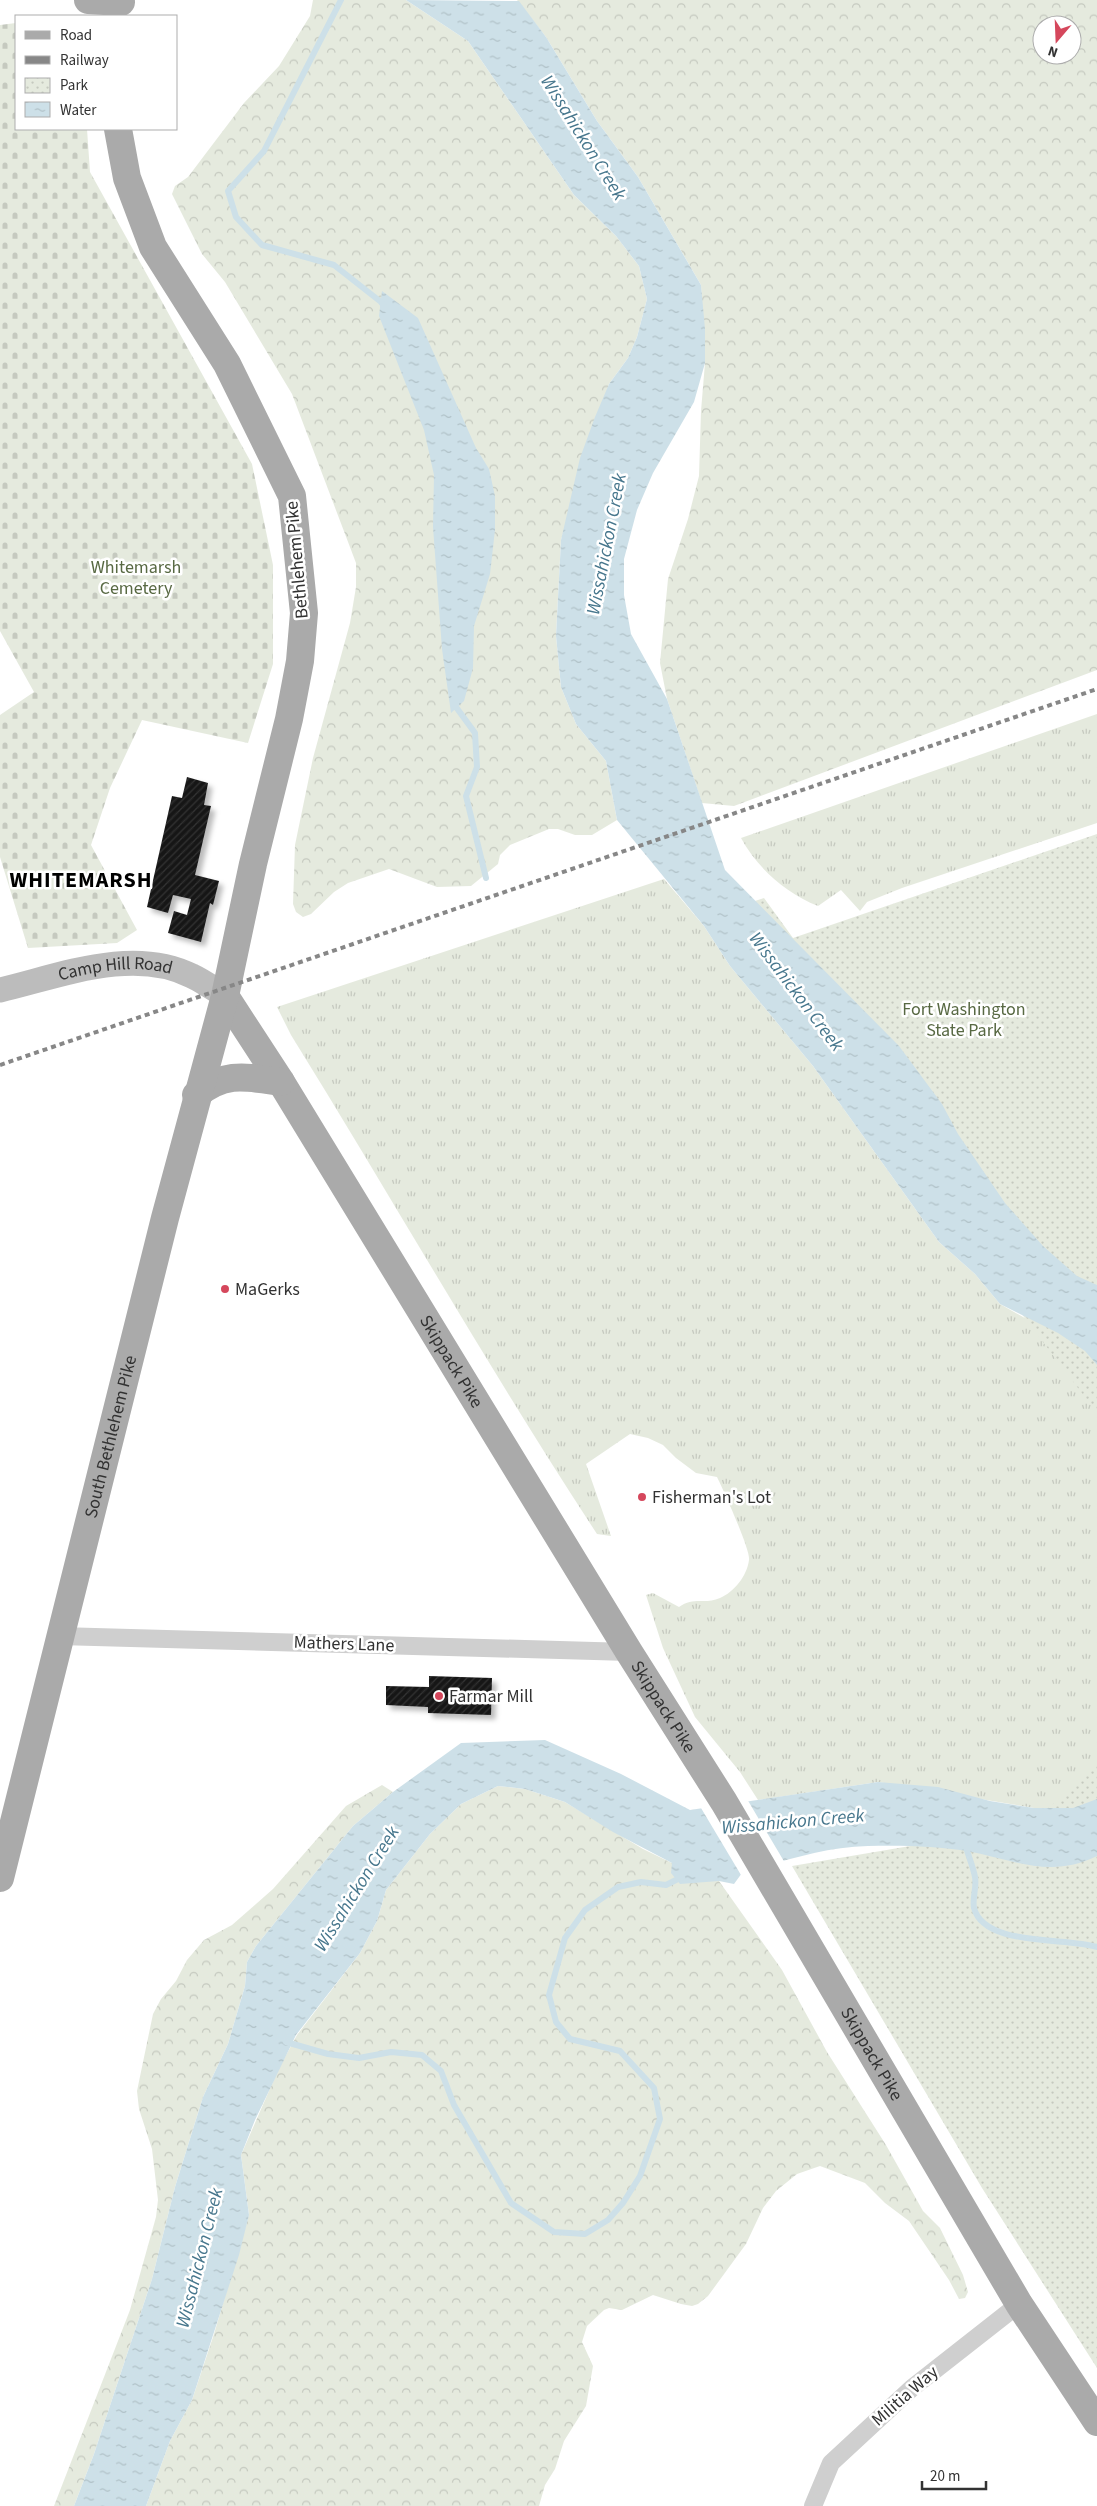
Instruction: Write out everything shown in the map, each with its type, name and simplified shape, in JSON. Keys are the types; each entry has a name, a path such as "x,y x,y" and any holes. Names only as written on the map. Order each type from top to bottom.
{"main road":[{"path":"88,0 121,6"},
{"name":"Bethlehem Pike","path":"118,130 127,178 153,247 228,364 292,496 304,613 300,662 289,719 253,864 225,996"},
{"name":"Skippack Pike","path":"225,996 281,1082 629,1652 724,1802 1019,2304 1097,2422"},
{"name":"South Bethlehem Pike","path":"0,1878 59,1636 196,1096 225,996"},
{"path":"196,1096 211,1083 227,1078 245,1077 281,1082"}],"street":[{"name":"Camp Hill Road","path":"0,990 107,964 147,964 191,975 225,996"},
{"name":"Mathers Lane","path":"59,1636 629,1652"},
{"name":"Militia Way","path":"813,2506 831,2462 912,2388 1019,2304"}],"green space":[{"path":"313,0 406,0 468,41 574,195 616,236 639,266 647,299 637,337 628,358 609,384 561,540 556,636 561,687 576,724 606,761 617,820 592,835 575,835 558,829 549,829 510,845 500,855 498,864 471,886 437,887 389,869 348,883 334,892 311,914 303,917 296,912 293,904 295,845 313,758 350,623 356,587 356,563 292,394 225,282 202,254 172,194 175,186 188,177 244,103 279,66 310,16"},
{"path":"517,0 1097,0 1097,670 734,806 702,803 667,699 660,663 668,579 688,519 699,476 705,363 701,285 638,177 597,121 546,37"},
{"name":"Whitemarsh Cemetery","path":"15,23 15,130 87,130 90,172 252,464 273,565 273,664 248,743 142,720 110,788 91,845 137,930 117,943 28,948 0,857 0,715 34,692 0,631 0,25"},
{"path":"1097,714 1097,823 902,888 867,902 860,911 841,890 818,906 806,901 784,887 764,870 741,838"},
{"name":"Fort Washington State Park","path":"1097,834 1097,1413 877,1124 713,915 764,898 793,938"},
{"path":"664,879 704,926 730,966 813,1066 939,1242 975,1274 1000,1304 1030,1321 1097,1365 1097,1799 1073,1808 1034,1808 878,1782 758,1800 740,1772 695,1717 663,1648 646,1595 653,1593 679,1607 690,1602 709,1601 720,1598 730,1592 743,1577 749,1560 746,1545 717,1477 696,1473 676,1458 663,1445 648,1438 630,1434 586,1464 611,1536 597,1534 480,1348 291,1035 277,1007"},
{"path":"1097,1765 1097,2368 982,2188 792,1866 1028,1826"},
{"path":"382,1785 393,1792 353,1826 256,1946 247,1962 245,1986 228,2044 203,2097 175,2187 152,2279 94,2454 74,2506 54,2506 130,2310 156,2217 158,2200 152,2149 139,2109 137,2091 153,2014 161,1999 176,1981 187,1960 204,1940 232,1925 273,1889 346,1806"},
{"path":"498,1786 525,1789 565,1802 643,1849 672,1863 719,1881 782,1970 827,2052 886,2145 923,2211 940,2228 963,2275 968,2292 965,2298 959,2299 949,2280 909,2221 885,2203 865,2183 820,2166 797,2174 776,2191 763,2208 746,2244 708,2296 698,2304 692,2306 681,2304 653,2295 622,2310 609,2308 604,2310 587,2326 582,2342 593,2366 586,2406 564,2441 555,2469 545,2485 539,2506 146,2506 170,2441 192,2400 214,2334 249,2215 241,2155 279,2068 297,2035 360,1953 377,1921 386,1890 430,1834 461,1804"}],"water":[{"name":"Wissahickon Creek","path":"406,0 519,1 546,37 597,121 638,177 701,285 705,329 705,363 694,402 653,473 637,510 624,559 624,595 631,634 667,699 725,870 899,1046 942,1104 958,1134 1005,1203 1043,1246 1077,1276 1097,1285 1097,1365 1085,1351 1058,1333 1000,1304 975,1274 939,1242 813,1066 730,966 704,926 617,820 606,761 576,724 561,687 556,636 561,540 580,458 595,417 609,384 628,358 637,337 647,299 639,266 616,236 574,195 468,41"},
{"path":"382,291 418,318 476,448 489,469 495,496 495,530 490,574 474,626 473,668 464,701 451,713 442,649 433,527 434,475 424,430 379,316"},
{"name":"Wissahickon Creek","path":"545,1740 621,1774 690,1810 878,1782 938,1787 990,1801 1034,1808 1073,1808 1097,1799 1097,1856 1080,1863 1048,1867 1032,1866 967,1851 944,1848 918,1846 852,1847 804,1855 742,1873 734,1884 719,1881 680,1884 671,1873 672,1863 613,1832 565,1802 525,1789 498,1786 461,1804 430,1834 386,1890 377,1921 360,1953 296,2035 255,2120 241,2155 249,2215 239,2255 192,2400 170,2441 146,2506 74,2506 94,2454 152,2279 175,2187 203,2097 228,2044 245,1986 247,1962 256,1946 353,1826 393,1792 461,1743"}],"pier":[{"path":"747,1799 785,1863 741,1875 701,1808"}],"building":[{"path":"187,777 208,783 204,805 211,806 195,875 219,881 213,905 210,903 201,942 168,933 174,911 187,915 191,899 173,895 168,913 147,907 172,796 182,798"},
{"name":"Farmar Mill","path":"429,1676 492,1678 491,1715 428,1713 428,1707 386,1705 386,1686 429,1687"}],"waterway":[{"path":"341,0 264,151 228,191 236,217 262,245 334,265 381,302 386,309"},
{"path":"456,700 456,707 475,733 477,767 466,796 486,878"},
{"path":"965,1844 975,1877 974,1908 981,1920 993,1929 1009,1935 1097,1947"},
{"path":"286,2042 328,2054 359,2058 391,2052 422,2055 441,2071 454,2105 511,2203 554,2232 585,2234 608,2220 623,2203 640,2176 660,2119 654,2088 620,2051 570,2039 556,2022 549,1995 565,1938 585,1910 618,1887 641,1882 666,1885 682,1877"}],"railway":[{"path":"0,1065 1097,689"}],"place":[{"name":"MaGerks","path":"225,1289"},
{"name":"Fisherman's Lot","path":"642,1497"},
{"name":"Farmar Mill","path":"439,1696"}],"district":[{"name":"WHITEMARSH","path":"81,880"}]}
